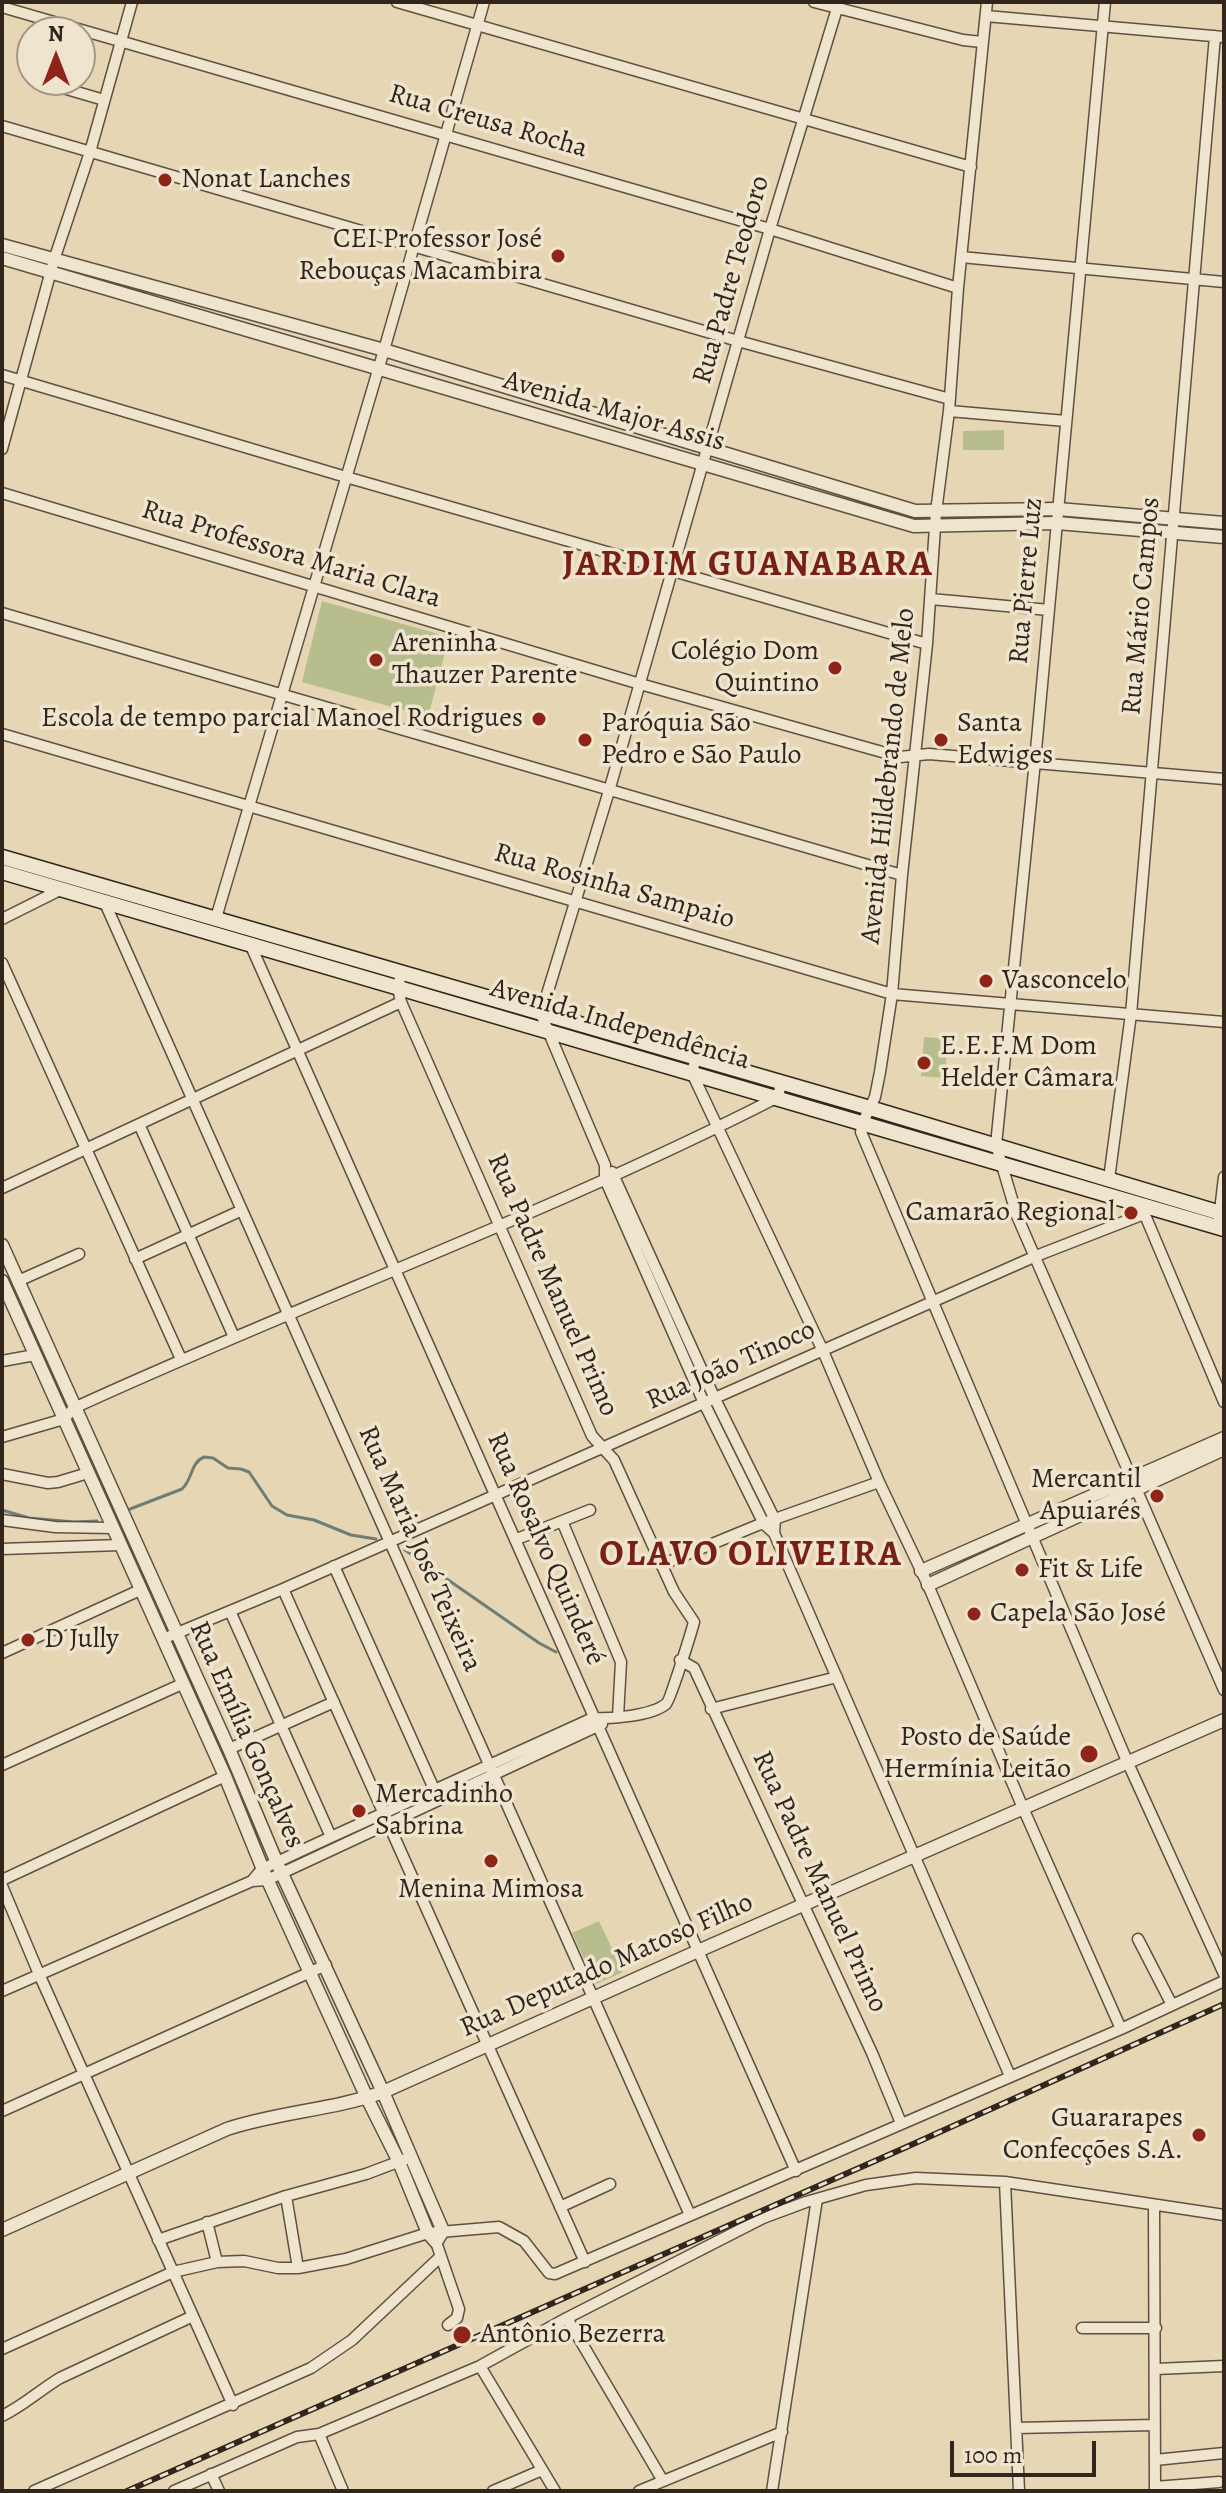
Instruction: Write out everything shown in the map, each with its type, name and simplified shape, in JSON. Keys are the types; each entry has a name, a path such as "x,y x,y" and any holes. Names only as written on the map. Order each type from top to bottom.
{"main road":[{"name":"Avenida Independência","path":"2,857 216,918 400,988 541,1014 696,1057 863,1122 1142,1208 1221,1221"},
{"name":"Avenida Independência","path":"2,872 692,1073 870,1108 1109,1179 1221,1221"}],"street":[{"path":"2,449 132,2"},
{"path":"397,2 971,167"},
{"path":"216,918 251,807 484,2"},
{"path":"814,2 838,5 963,40 982,42"},
{"name":"Avenida Hildebrando de Melo","path":"863,1122 880,1072 892,994 987,2"},
{"name":"Rua Pierre Luz","path":"1105,2 996,1145 1017,1216 1224,1690"},
{"name":"Rua Padre Teodoro","path":"541,1014 838,5"},
{"name":"Rua Creusa Rocha","path":"2,7 770,229 958,288"},
{"path":"986,16 1219,37"},
{"name":"Rua Mário Campos","path":"1109,1179 1131,1014 1219,37"},
{"path":"90,96 104,100"},
{"path":"2,126 738,341 950,399"},
{"name":"Avenida Major Assis","path":"2,245 53,266 221,324 914,526 1057,523 1224,537"},
{"path":"961,257 1224,282"},
{"name":"Avenida Major Assis","path":"2,258 53,266 227,306 546,398 915,511 1058,509 1224,523"},
{"path":"221,324 227,306"},
{"path":"2,375 927,644"},
{"path":"541,415 546,398"},
{"path":"949,411 1066,421"},
{"name":"Rua Professora Maria Clara","path":"2,493 640,684 900,757 929,754 1035,761 1224,779"},
{"path":"931,599 1049,610"},
{"path":"2,613 281,697 902,875"},
{"name":"Rua Rosinha Sampaio","path":"2,734 892,994 1224,1022"},
{"path":"2,919 60,890"},
{"name":"Rua Maria José Teixeira","path":"105,903 690,2215"},
{"name":"Rua Rosalvo Quinderé","path":"251,946 796,2171"},
{"path":"2,963 181,1359"},
{"path":"2,1188 297,1050 400,988"},
{"name":"Rua Padre Manuel Primo","path":"400,988 592,1436 614,1460 678,1601 694,1622 680,1660 694,1668 901,2123"},
{"path":"541,1014 610,1177 771,1524 1010,2076"},
{"path":"696,1057 692,1073 823,1351 1121,2029"},
{"path":"2,1437 64,1419 74,1408 181,1359 394,1272 610,1177 718,1128 780,1090"},
{"path":"863,1122 862,1136 934,1301 1031,1538 1127,1761 1224,1974"},
{"path":"139,1124 234,1337"},
{"path":"1221,1221 1224,1177"},
{"path":"1142,1208 1224,1402"},
{"name":"Rua João Tinoco","path":"162,1640 603,1449 1142,1208"},
{"path":"135,1259 240,1211"},
{"name":"Rua Emília Gonçalves","path":"4,1254 222,1733 279,1868 383,2092 459,2309 457,2318 448,2325"},
{"path":"18,1281 79,1254"},
{"name":"Rua Emília Gonçalves","path":"2,1281 367,2098 405,2159"},
{"path":"659,1285 704,1403 771,1524"},
{"path":"2,1361 35,1355"},
{"path":"928,1585 1031,1538 1224,1438"},
{"path":"921,1571 1026,1525 1224,1449"},
{"path":"2,1474 48,1483 88,1473"},
{"path":"661,1565 879,1482"},
{"path":"517,1539 590,1510"},
{"path":"2,1520 55,1527 112,1528"},
{"path":"562,1521 621,1662 613,1718"},
{"path":"2,1549 120,1545"},
{"path":"334,1566 434,1789"},
{"path":"283,1589 585,2262"},
{"path":"2,1653 140,1590"},
{"path":"230,1611 331,1837"},
{"path":"279,1868 388,1824 490,1771 595,1723 652,1710 667,1703 675,1687 680,1660"},
{"path":"711,1709 837,1677"},
{"path":"2,1765 182,1684"},
{"path":"229,1749 334,1702"},
{"name":"Rua Deputado Matoso Filho","path":"2,2230 227,2129 258,2118 367,2098 383,2092 1224,1720"},
{"path":"208,1739 222,1733"},
{"path":"2,1991 265,1875 331,1837 434,1789 490,1771"},
{"path":"225,1776 2,1883 39,1974 233,2405"},
{"path":"1138,1939 1172,2005"},
{"path":"2,2111 326,1965"},
{"path":"2,2349 173,2272 217,2262 244,2261 278,2268 298,2268 346,2259 435,2235 492,2227 506,2230 524,2241 552,2274 796,2171 1224,1981"},
{"path":"335,2026 351,2019"},
{"path":"158,2240 405,2159"},
{"path":"174,2491 297,2437 319,2434 480,2366 737,2230 817,2199 866,2185 916,2178 1005,2182 1224,2215"},
{"path":"1005,2182 1019,2491"},
{"path":"560,2207 610,2184"},
{"path":"286,2196 298,2268"},
{"path":"772,2491 817,2199"},
{"path":"1154,2205 1155,2489 1219,2482"},
{"path":"207,2222 217,2262"},
{"path":"34,2491 311,2368 339,2350 439,2258"},
{"path":"2,2416 18,2409 60,2378 193,2316"},
{"path":"567,2318 663,2481"},
{"path":"1082,2328 1156,2328"},
{"path":"480,2366 555,2491"},
{"path":"1156,2369 1224,2366"},
{"path":"1016,2428 1154,2425"},
{"path":"639,2491 782,2432"},
{"path":"319,2434 343,2491"},
{"path":"1155,2460 1224,2453"},
{"path":"493,2491 542,2470"},
{"path":"211,2474 219,2491"}],"green space":[{"path":"1004,430 1004,450 963,450 963,431"},
{"name":"Areninha Thauzer Parente","path":"322,601 449,637 428,717 302,682"},
{"path":"924,1037 948,1039 945,1078 921,1076"},
{"path":"599,1921 623,1972 596,1984 572,1933"}],"waterway":[{"path":"130,1509 182,1489 199,1460 213,1458 228,1468 249,1472 272,1506 287,1515 314,1520 351,1535 376,1539"},
{"path":"2,1510 29,1518 97,1521"},
{"path":"405,1550 556,1652"}],"railway":[{"path":"127,2491 1224,2004"}],"place":[{"name":"Nonat Lanches","path":"165,180"},
{"name":"CEI Professor José Rebouças Macambira","path":"558,256"},
{"name":"Areninha Thauzer Parente","path":"376,660"},
{"name":"Colégio Dom Quintino","path":"835,668"},
{"name":"Escola de tempo parcial Manoel Rodrigues","path":"539,719"},
{"name":"Paróquia São Pedro e São Paulo","path":"585,740"},
{"name":"Santa Edwiges","path":"941,740"},
{"name":"Vasconcelo","path":"986,981"},
{"name":"E.E.F.M Dom Helder Câmara","path":"924,1063"},
{"name":"Camarão Regional","path":"1131,1213"},
{"name":"Mercantil Apuiarés","path":"1157,1496"},
{"name":"Fit & Life","path":"1022,1570"},
{"name":"Capela São José","path":"974,1614"},
{"name":"D Jully","path":"28,1640"},
{"name":"Posto de Saúde Hermínia Leitão","path":"1089,1754"},
{"name":"Mercadinho Sabrina","path":"359,1811"},
{"name":"Menina Mimosa","path":"491,1861"},
{"name":"Guararapes Confecções S.A.","path":"1199,2135"},
{"name":"Antônio Bezerra","path":"462,2335"}],"district":[{"name":"JARDIM GUANABARA","path":"748,566"},
{"name":"OLAVO OLIVEIRA","path":"751,1556"}]}
